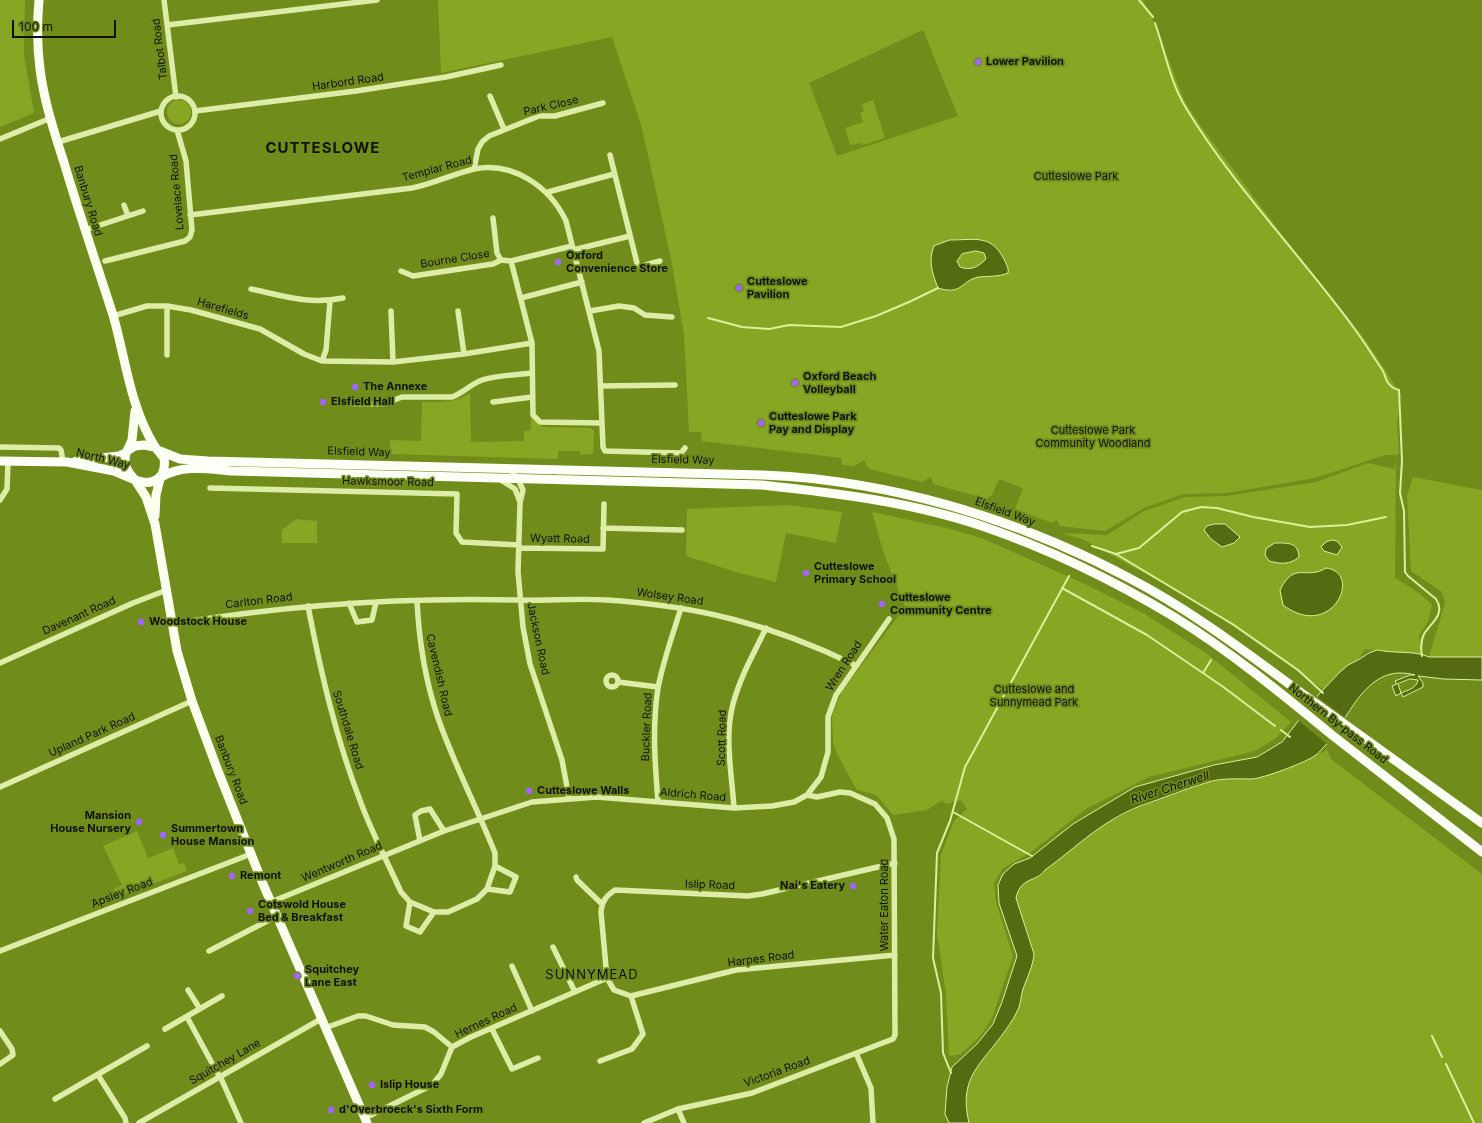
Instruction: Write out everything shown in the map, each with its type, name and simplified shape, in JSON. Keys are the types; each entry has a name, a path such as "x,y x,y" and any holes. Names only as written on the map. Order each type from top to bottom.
{"highway":[{"path":"139,445 158,449 165,464 161,478 152,482 134,480 125,465 127,452 139,445"},
{"name":"Elsfield Way","path":"158,449 180,459 192,460 742,473 824,480 874,488 978,514 1066,547 1131,579 1182,609"},
{"name":"North Way","path":"4,462 65,462 119,456 127,452"},
{"name":"North Way","path":"65,462 114,472 134,480"},
{"name":"Elsfield Way","path":"161,478 177,469 192,468 233,472 762,485 822,491 910,507 983,526 1062,558 1123,588 1177,619"},
{"name":"Northern By-pass Road","path":"1182,609 1233,642 1482,823"},
{"name":"Northern By-pass Road","path":"1177,619 1225,652 1296,706 1482,852"}],"main road":[{"name":"Banbury Road","path":"39,0 37,34 40,70 51,118 113,316 135,405 143,428 158,449"},
{"name":"Banbury Road","path":"127,452 133,432 135,405"},
{"name":"Banbury Road","path":"155,524 156,495 161,478"},
{"name":"Banbury Road","path":"134,480 146,497 155,524 177,651 192,701 218,772 251,854 321,1019 366,1120"}],"street":[{"name":"Talbot Road","path":"164,0 176,96"},
{"path":"167,25 377,0"},
{"name":"Harbord Road","path":"195,111 446,78 502,65"},
{"path":"176,96 188,100 195,111 194,120 185,129 177,130 166,125 162,118 161,111 166,102 176,96"},
{"path":"490,96 504,129"},
{"name":"Park Close","path":"474,169 478,149 482,142 489,136 539,116 555,116 603,103"},
{"path":"58,142 161,111"},
{"path":"0,139 51,118"},
{"name":"Lovelace Road","path":"105,261 185,241 190,237 192,230 185,156 177,130"},
{"path":"610,155 638,267 660,261"},
{"name":"Templar Road","path":"190,215 412,188 432,184 474,169 494,169 512,172 534,181 548,192 560,208 566,221 590,311 599,352 602,440 605,452 681,453 685,448"},
{"path":"548,192 614,174"},
{"path":"124,205 128,216"},
{"path":"85,230 143,211"},
{"path":"493,218 497,253 501,260"},
{"path":"602,423 540,422 533,415 532,343 512,262 630,236"},
{"name":"Bourne Close","path":"401,271 413,276 494,264 501,260 512,262"},
{"path":"521,298 582,282"},
{"path":"251,289 295,300 330,301 343,298"},
{"path":"322,361 326,350 330,301"},
{"name":"Harefields","path":"113,316 147,306 167,306 191,310 260,329 304,354 322,361 393,362 464,354 532,343"},
{"path":"167,306 167,355"},
{"path":"590,311 619,306 634,308 645,315 672,317"},
{"path":"391,311 393,362"},
{"path":"458,311 464,354"},
{"path":"353,404 384,404 402,397 452,397 460,394 474,383 484,380 532,373"},
{"path":"601,386 675,385"},
{"path":"493,402 532,397"},
{"path":"0,447 59,448 62,450 65,462"},
{"path":"0,500 5,493 7,475 4,462"},
{"path":"508,468 518,480"},
{"path":"0,475 7,475"},
{"name":"Jackson Road","path":"499,479 511,485 515,489 520,503"},
{"name":"Jackson Road","path":"518,480 523,490 520,503 520,600 530,664 562,760 569,798"},
{"name":"Hawksmoor Road","path":"210,488 457,494 456,533 462,542 519,546"},
{"name":"Wyatt Road","path":"519,546 603,549 604,504"},
{"name":"Wyatt Road","path":"604,528 682,530"},
{"name":"Davenant Road","path":"0,662 133,603 167,590"},
{"name":"Wolsey Road","path":"473,599 606,600 706,612 766,628 817,647 855,665"},
{"name":"Carlton Road","path":"172,624 247,612 308,606 349,603 473,599"},
{"name":"Cavendish Road","path":"417,601 422,655 432,698 438,718 495,853 495,866"},
{"path":"349,603 357,622 372,620 376,602"},
{"name":"Southdale Road","path":"308,606 320,671 340,745 361,804 401,892 410,902"},
{"name":"Buckler Road","path":"658,802 654,752 658,687 681,608"},
{"name":"Wren Road","path":"808,795 821,777 828,752 828,716 836,695 855,665 889,619"},
{"name":"Scott Road","path":"734,808 730,752 733,705 740,682 766,628"},
{"path":"618,682 658,687"},
{"name":"Upland Park Road","path":"0,787 192,701"},
{"name":"Aldrich Road","path":"532,802 597,797 734,808 772,806 794,802 808,795 817,797 840,792 850,793"},
{"name":"Water Eaton Road","path":"850,793 875,804 887,818 894,839 895,1035 892,1039"},
{"name":"Wentworth Road","path":"271,902 444,831 532,802"},
{"path":"420,841 415,815 421,811 430,808 444,831"},
{"name":"Apsley Road","path":"0,951 251,854"},
{"name":"Islip Road","path":"602,904 605,897 615,890 741,896 762,894 895,863"},
{"path":"434,912 420,932 406,926 410,902 434,912 448,912 477,899 487,889 495,866 516,877 510,892 487,889"},
{"path":"576,877 577,880 602,904 600,912 607,978 614,990 631,996 643,1034 632,1049 600,1061"},
{"path":"209,951 277,916"},
{"path":"553,947 575,992"},
{"name":"Harpes Road","path":"631,996 736,970 895,955"},
{"path":"512,966 532,1011"},
{"name":"Hernes Road","path":"366,1120 432,1085 442,1074 452,1048 607,978"},
{"path":"188,990 200,1010"},
{"path":"165,1029 222,996"},
{"path":"325,1028 358,1016 366,1016 393,1025 425,1027 434,1032 452,1048"},
{"path":"187,1017 220,1076 241,1123"},
{"name":"Squitchey Lane","path":"139,1123 321,1019"},
{"path":"492,1029 512,1069 538,1058"},
{"path":"0,1031 12,1049 13,1055 0,1064"},
{"name":"Victoria Road","path":"644,1123 678,1109 752,1093 892,1039"},
{"path":"55,1099 147,1046"},
{"path":"856,1053 870,1088 874,1123"},
{"path":"98,1075 125,1118 126,1123"},
{"path":"678,1109 684,1123"}],"green space":[{"path":"0,0 25,0 24,55 34,113 0,127"},
{"name":"Cutteslowe Park","path":"438,0 1143,0 1153,20 1185,102 1200,125 1280,232 1367,342 1401,395 1397,422 1399,453 1396,455 1385,455 1315,478 1227,493 1184,494 1144,508 1105,531 1060,526 1057,520 1052,523 1015,509 1023,488 999,479 992,495 987,499 933,484 931,477 922,482 869,469 864,460 854,466 842,465 841,458 702,441 701,432 689,432 684,334 671,259 642,128 612,37 441,73","holes":["923,30 958,116 837,156 809,83"]},
{"path":"179,100 188,103 191,112 188,121 179,124 170,121 167,112 170,103"},
{"path":"873,100 885,138 863,145 862,143 850,145 845,128 863,122 860,113 864,111 862,104"},
{"path":"470,393 471,442 524,441 524,431 531,430 531,418 543,427 591,428 594,431 593,454 580,455 580,451 558,451 558,459 390,454 390,440 421,441 422,402 441,402 459,399"},
{"path":"1396,455 1395,578 1419,593 1432,605 1429,619 1419,636 1422,654 1393,653 1365,649 1358,660 1348,665 1323,689 1199,603 1084,540 1061,533 1107,535 1144,511 1185,497 1226,496 1316,482 1368,463 1395,469"},
{"path":"1413,477 1482,490 1482,657 1429,657 1445,603 1442,592 1411,571 1407,496"},
{"path":"787,505 842,512 836,543 786,533 776,582 739,573 686,556 687,509"},
{"name":"Cutteslowe and Sunnymead Park","path":"872,512 951,529 984,539 1085,584 1143,613 1206,653 1291,722 1276,738 1255,751 1149,777 1086,809 1031,852 1002,869 994,883 996,902 1013,956 992,1018 981,1035 961,1054 949,1056 946,995 937,932 941,855 954,821 967,809 961,800 946,804 942,800 927,810 893,815 876,795 857,790 837,754 833,743 832,716 842,691 905,607 883,551"},
{"path":"296,519 317,521 317,543 282,543 282,530"},
{"path":"1327,750 1331,759 1482,874 1482,1123 969,1123 966,1106 966,1093 969,1081 1010,1023 1018,1005 1033,959 1032,946 1016,898 1021,886 1041,874 1080,840 1103,825 1139,807 1212,781 1235,778 1252,779 1297,764"},
{"path":"137,831 148,858 173,848 179,864 184,863 187,871 117,897 114,889 122,885 103,846"}],"water":[{"path":"975,239 988,242 994,245 999,251 1007,266 1008,273 997,276 979,277 969,281 957,289 946,290 938,288 931,261 934,246 950,240","holes":["976,251 984,253 986,259 974,268 968,269 960,267 957,261 962,254"]},
{"path":"1225,524 1240,537 1234,543 1222,547 1211,539 1204,530 1207,526"},
{"path":"1332,540 1337,541 1342,547 1337,555 1324,551 1321,547 1326,542"},
{"path":"1275,543 1292,544 1297,548 1299,557 1288,563 1269,561 1265,555 1266,549"},
{"path":"1326,568 1337,572 1342,581 1342,591 1337,602 1328,611 1316,615 1300,614 1283,605 1280,590 1285,581 1296,573 1312,573"},
{"name":"River Cherwell","path":"1378,650 1410,653 1429,657 1482,657 1482,680 1444,679 1418,676 1423,683 1423,687 1403,697 1401,693 1396,696 1392,686 1397,684 1395,681 1410,675 1415,675 1398,673 1384,676 1372,683 1362,694 1327,744 1311,758 1294,766 1257,778 1212,781 1126,812 1101,827 1037,877 1021,886 1016,898 1034,954 1022,991 1019,1007 1007,1028 974,1072 969,1083 966,1107 969,1123 949,1123 945,1114 947,1087 952,1067 977,1044 993,1024 1017,956 999,903 998,885 1003,874 1014,864 1030,858 1073,824 1135,787 1214,765 1257,757 1282,742 1319,694 1340,672 1348,665 1369,653","holes":["1410,679 1418,680 1414,687 1401,693 1398,684"]}],"pier":[{"path":"1315,695 1346,718 1328,745 1298,720"}],"waterway":[{"path":"1139,0 1153,17"},
{"path":"1155,23 1168,66 1180,98 1205,137 1246,193 1354,328 1383,371 1388,383 1395,389 1399,390 1402,461 1400,493 1404,511 1405,572 1436,599 1439,604 1438,614 1423,636 1422,656"},
{"path":"708,318 742,327 769,329 789,325 841,327 876,316 938,288"},
{"path":"1116,554 1139,548 1182,512 1201,507 1217,508 1253,517 1310,527 1347,525 1386,517"},
{"path":"1092,546 1116,554 1234,625 1298,670 1323,693"},
{"path":"951,1073 943,1053 941,993 933,958 937,853 950,821 965,767 1069,576"},
{"path":"1062,588 1147,635 1222,686 1275,726"},
{"path":"1203,673 1211,660"},
{"path":"1281,730 1290,737"},
{"path":"953,812 1032,856"},
{"path":"1432,1036 1442,1057"},
{"path":"1446,1064 1474,1123"}],"place":[{"name":"Lower Pavilion","path":"978,62"},
{"name":"Oxford Convenience Store","path":"558,262"},
{"name":"Cutteslowe Pavilion","path":"739,288"},
{"name":"Oxford Beach Volleyball","path":"795,383"},
{"name":"The Annexe","path":"355,387"},
{"name":"Elsfield Hall","path":"323,402"},
{"name":"Cutteslowe Park Pay and Display","path":"761,423"},
{"name":"Cutteslowe Primary School","path":"806,573"},
{"name":"Cutteslowe Community Centre","path":"882,604"},
{"name":"Woodstock House","path":"141,622"},
{"name":"Cutteslowe Walls","path":"529,791"},
{"name":"Mansion House Nursery","path":"139,822"},
{"name":"Summertown House Mansion","path":"163,835"},
{"name":"Remont","path":"232,876"},
{"name":"Nai's Eatery","path":"853,886"},
{"name":"Cotswold House Bed & Breakfast","path":"250,911"},
{"name":"Squitchey Lane East","path":"297,976"},
{"name":"Islip House","path":"372,1085"},
{"name":"d'Overbroeck's Sixth Form","path":"331,1110"}],"district":[{"name":"CUTTESLOWE","path":"323,148"},
{"name":"SUNNYMEAD","path":"592,975"}],"park label":[{"name":"Cutteslowe Park Community Woodland","path":"1093,437"}]}
